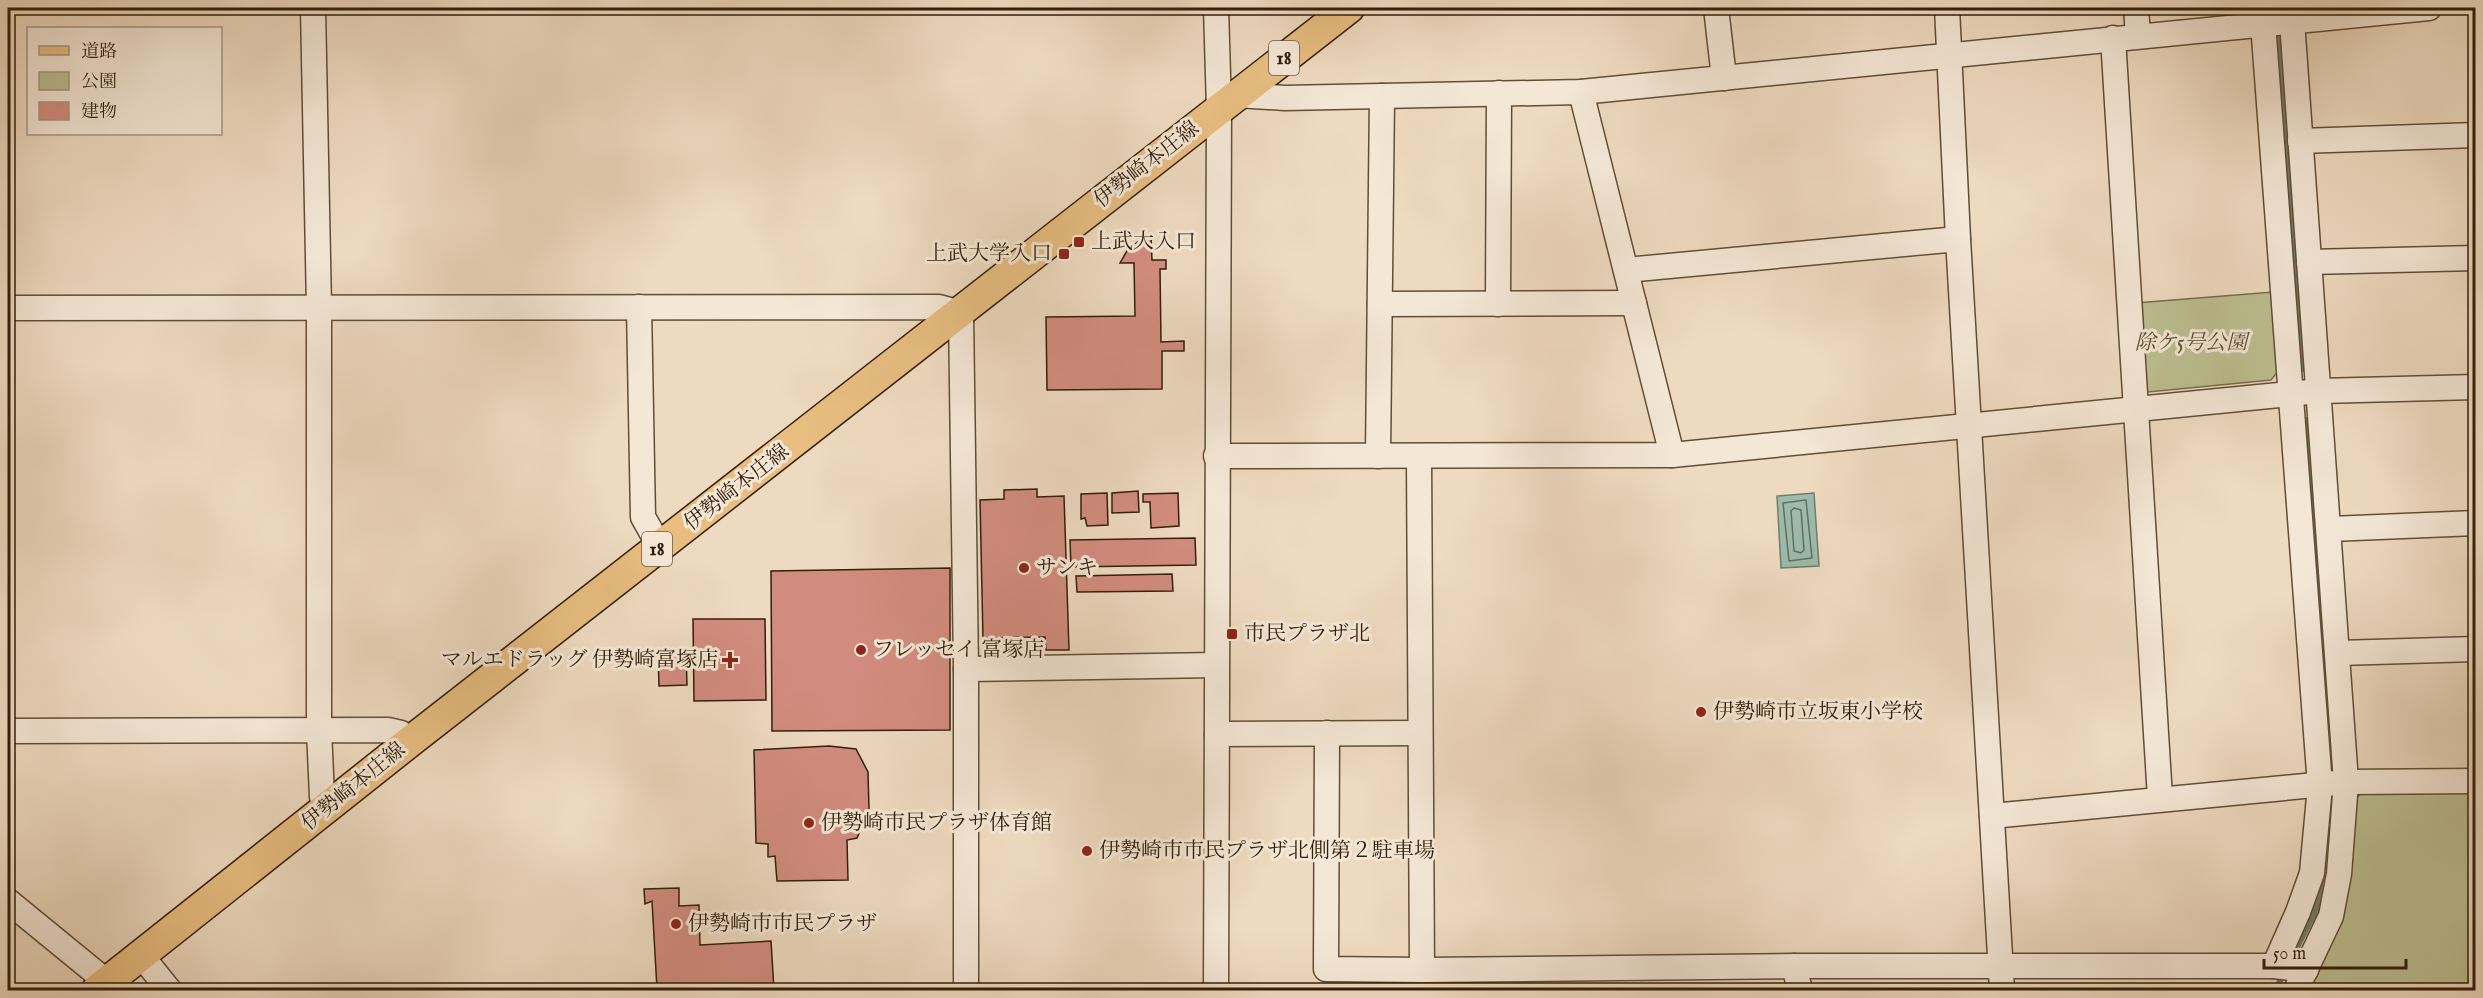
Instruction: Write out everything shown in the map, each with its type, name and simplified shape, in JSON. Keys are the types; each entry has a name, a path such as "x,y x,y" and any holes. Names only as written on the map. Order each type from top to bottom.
{"main road":[{"name":"伊勢崎本庄線","path":"102,986 328,810 412,740 1349,8"}],"street":[{"path":"314,8 319,308 319,730 322,797 328,810"},
{"path":"1216,8 1228,102 1216,456 1216,990"},
{"path":"1716,8 1724,78"},
{"path":"1947,8 1958,239 2002,990"},
{"path":"2136,8 2138,35"},
{"path":"1228,102 1285,98 1581,92 2263,23 2289,14 2429,8"},
{"path":"1327,733 1326,969 1422,970 1541,980 1794,966 2274,966 2301,980 2331,916 2339,874 2346,782 2330,529 2289,14"},
{"path":"2263,23 2320,786 2312,873 2274,966"},
{"path":"2113,38 2160,798"},
{"path":"1581,92 1672,455"},
{"path":"1498,304 1499,93"},
{"path":"1378,456 1382,96"},
{"path":"2300,141 2475,135"},
{"path":"1626,270 1958,239"},
{"path":"2309,262 2475,258"},
{"path":"1380,304 1634,303"},
{"path":"639,307 643,517 660,547"},
{"path":"8,309 939,307 961,313 966,669 966,990"},
{"path":"1216,456 1672,455 2319,391 2475,387"},
{"path":"1419,457 1422,970"},
{"path":"2330,529 2475,523"},
{"path":"2338,653 2475,649"},
{"path":"966,669 1216,665"},
{"path":"8,731 388,730 401,733 412,740"},
{"path":"1217,734 1420,733"},
{"path":"1992,816 2160,798 2346,782 2475,781"},
{"path":"8,901 102,986"},
{"path":"141,955 170,990"},
{"path":"1794,966 1800,990"}],"green space":[{"name":"除ケ5号公園","path":"2273,292 2279,370 2271,380 2148,392 2141,385 2136,303"},
{"path":"2475,790 2475,990 2304,990 2356,799 2363,791"}],"water":[{"path":"1814,493 1819,566 1781,568 1777,496"}],"building":[{"path":"1151,237 1152,260 1166,260 1166,269 1160,269 1161,342 1184,341 1184,351 1162,351 1162,389 1047,390 1046,317 1135,316 1134,263 1120,263 1128,249 1142,239"},
{"name":"サンキ","path":"1037,489 1037,497 1064,496 1069,650 1046,650 1045,637 983,638 980,500 1004,499 1004,490"},
{"path":"1138,491 1139,512 1112,513 1112,493"},
{"path":"1107,493 1108,525 1087,526 1085,518 1081,519 1081,494"},
{"path":"1178,493 1179,526 1151,528 1150,502 1143,502 1143,494"},
{"path":"1195,538 1196,565 1071,567 1070,540"},
{"name":"フレッセイ 富塚店","path":"950,568 950,730 772,731 771,571"},
{"path":"1172,574 1173,591 1077,592 1076,576"},
{"name":"マルエドラッグ 伊勢崎富塚店","path":"693,619 765,619 766,700 694,701"},
{"path":"686,650 687,685 659,686 658,651"},
{"name":"伊勢崎市民プラザ体育館","path":"829,746 856,749 868,772 869,809 857,838 847,840 848,880 777,881 775,856 768,857 768,844 756,843 754,750"},
{"name":"伊勢崎市市民プラザ","path":"679,888 679,906 699,905 700,945 771,941 774,990 629,990 657,989 652,901 645,904 644,889"}],"waterway":[{"path":"2279,35 2302,369"},
{"path":"2306,420 2331,778"},
{"path":"2327,835 2331,798"},
{"path":"2289,963 2316,910 2321,881"},
{"path":"2275,990 2285,972"}],"place":[{"name":"上武大入口","path":"1079,242"},
{"name":"上武大学入口","path":"1064,254"},
{"name":"サンキ","path":"1024,568"},
{"name":"市民プラザ北","path":"1232,634"},
{"name":"フレッセイ 富塚店","path":"861,650"},
{"name":"マルエドラッグ 伊勢崎富塚店","path":"730,660"},
{"name":"伊勢崎市立坂東小学校","path":"1701,712"},
{"name":"伊勢崎市民プラザ体育館","path":"809,823"},
{"name":"伊勢崎市市民プラザ北側第２駐車場","path":"1087,851"},
{"name":"伊勢崎市市民プラザ","path":"676,924"}]}
